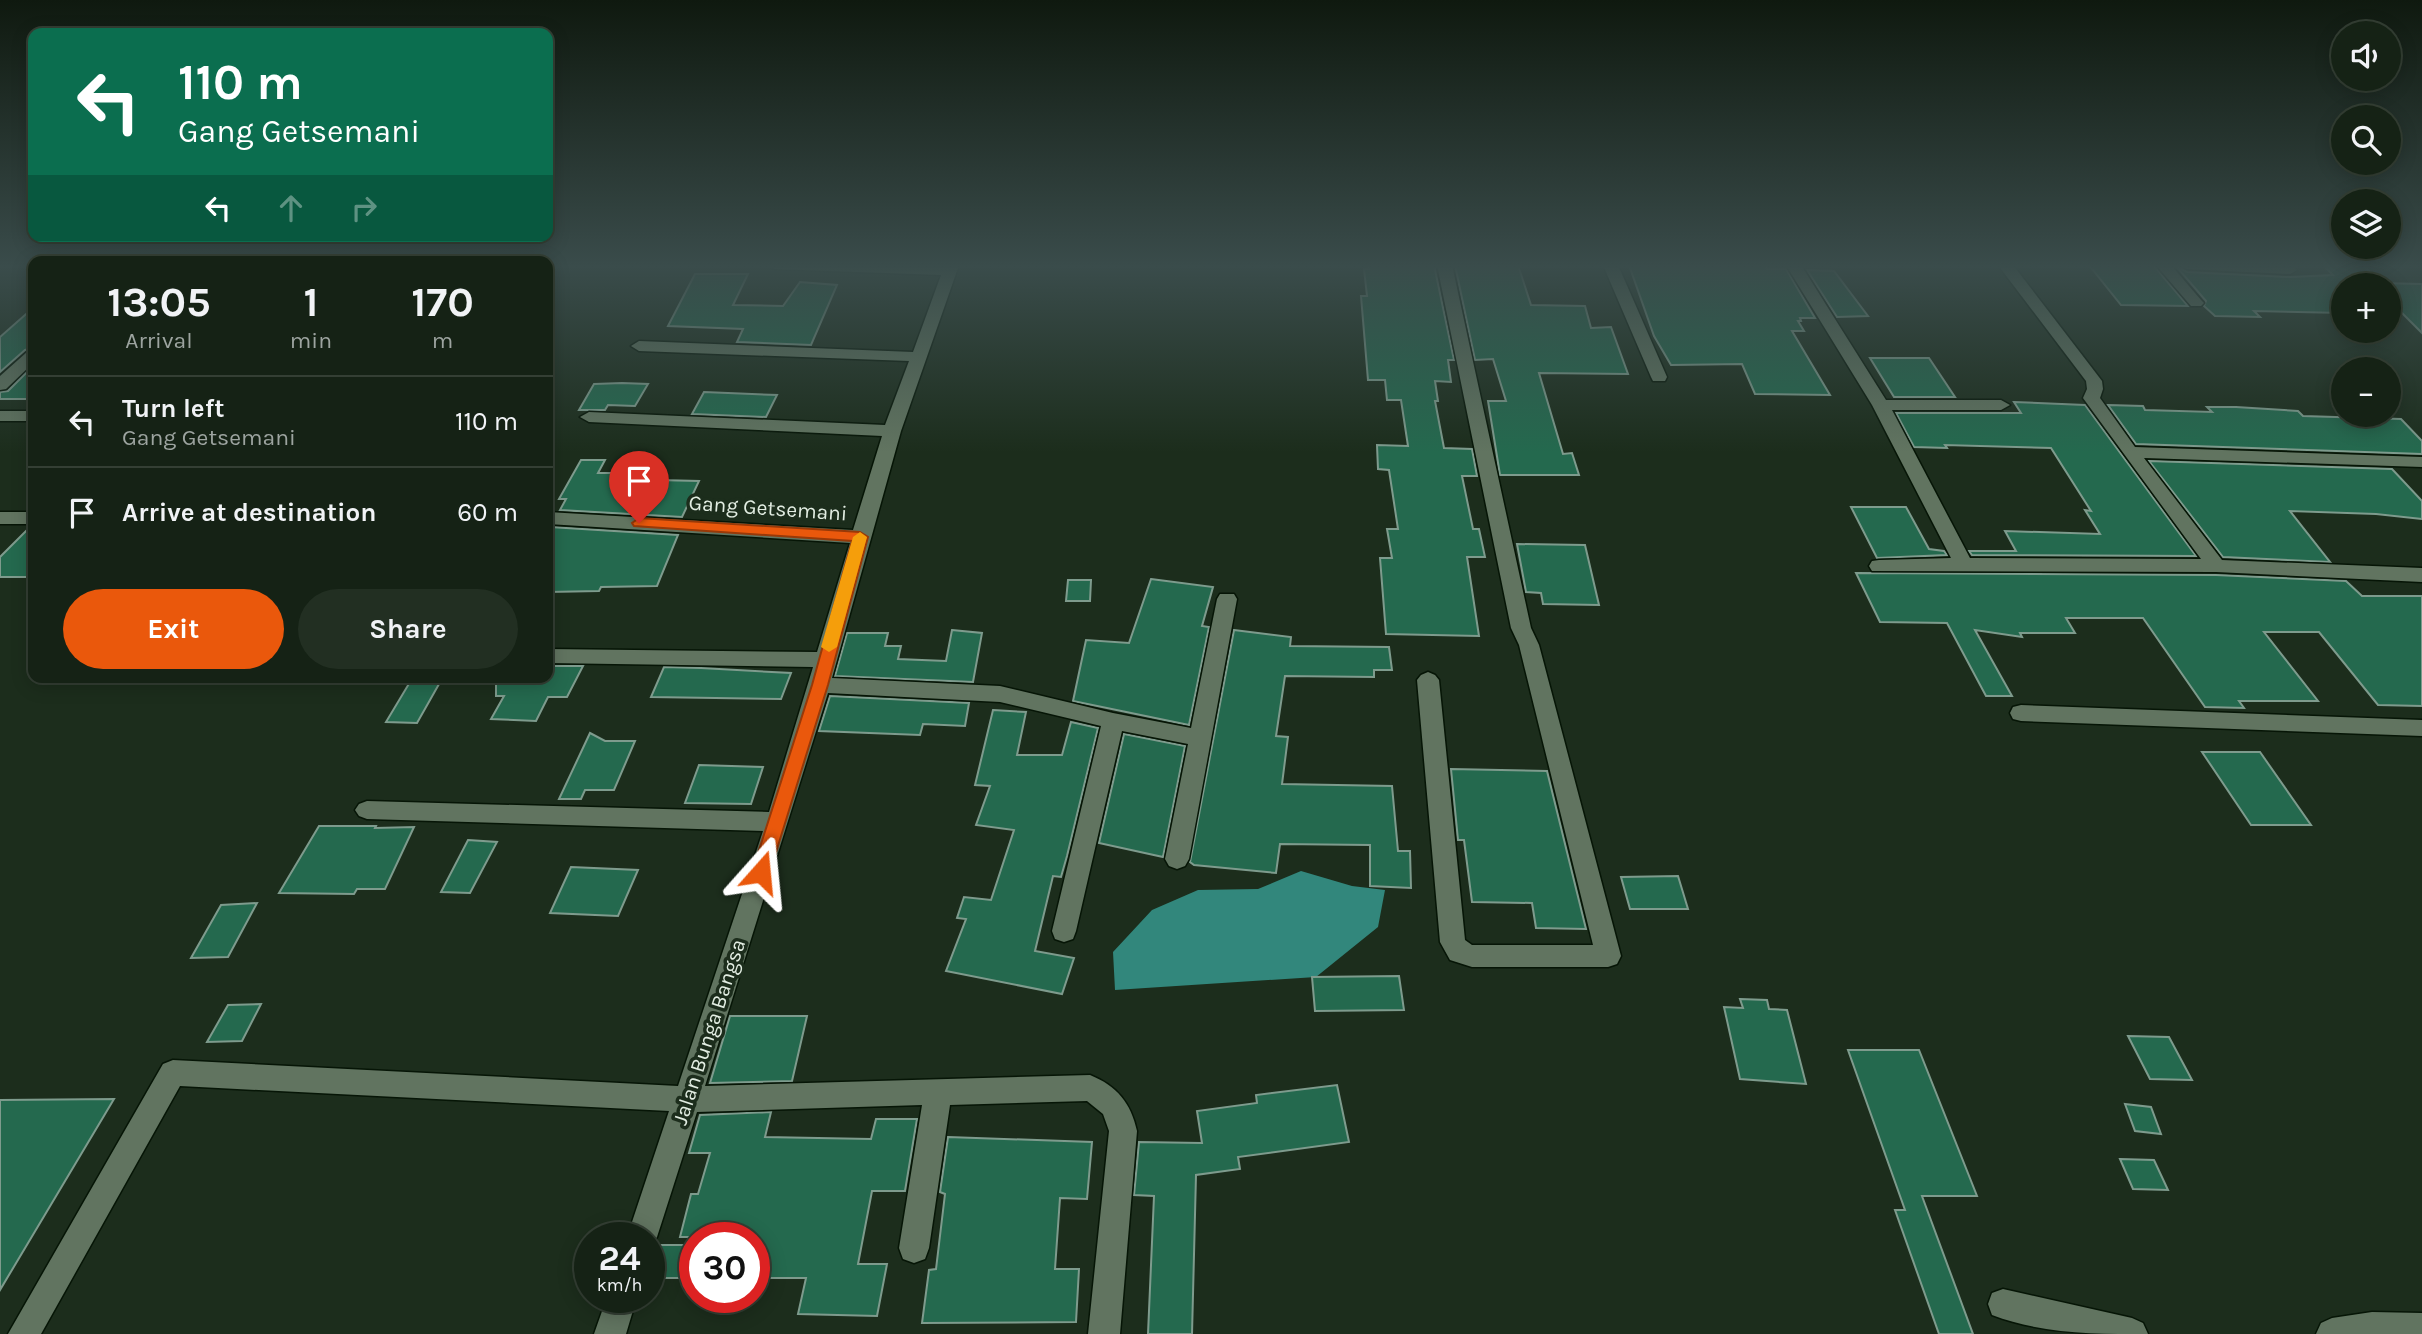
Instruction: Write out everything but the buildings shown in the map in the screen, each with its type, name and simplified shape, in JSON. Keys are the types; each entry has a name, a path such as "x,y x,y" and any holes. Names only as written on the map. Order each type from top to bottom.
{"street":[{"name":"Jalan Bunga Bangsa","path":"647,1222 778,822 892,431 931,327"},
{"path":"1428,680 1453,942 1459,952 1472,956 1608,956 1530,645 1521,628 1457,327"},
{"path":"1637,327 1659,377"},
{"path":"1832,327 1881,405 1964,564"},
{"path":"2053,327 2094,381 2095,389 2091,398 2216,566"},
{"path":"639,346 920,357"},
{"path":"0,385 28,360"},
{"path":"1881,405 2001,404"},
{"path":"0,416 28,416"},
{"path":"589,417 892,431"},
{"path":"2130,452 2422,462"},
{"path":"0,518 28,518"},
{"name":"Gang Getsemani","path":"553,518 860,537"},
{"path":"1879,566 2216,566 2422,575"},
{"path":"1177,859 1227,599"},
{"path":"553,656 825,660"},
{"path":"820,685 1000,694 1202,738"},
{"path":"2021,713 2422,728"},
{"path":"1064,931 1113,720"},
{"path":"367,810 778,822"},
{"path":"24,1334 173,1073 687,1099 1090,1088 1103,1094 1115,1106 1123,1131 1104,1334"},
{"path":"914,1248 938,1091"},
{"path":"2003,1304 2132,1334"},
{"path":"610,1334 617,1313"},
{"path":"2332,1334 2372,1328 2422,1329"}],"water":[{"path":"1301,871 1352,886 1385,890 1378,927 1316,977 1115,990 1113,952 1152,910 1198,890 1258,889"}],"slow traffic":[{"path":"829,647 860,537"}],"route":[{"path":"639,523 860,537 820,685 761,872"}]}
